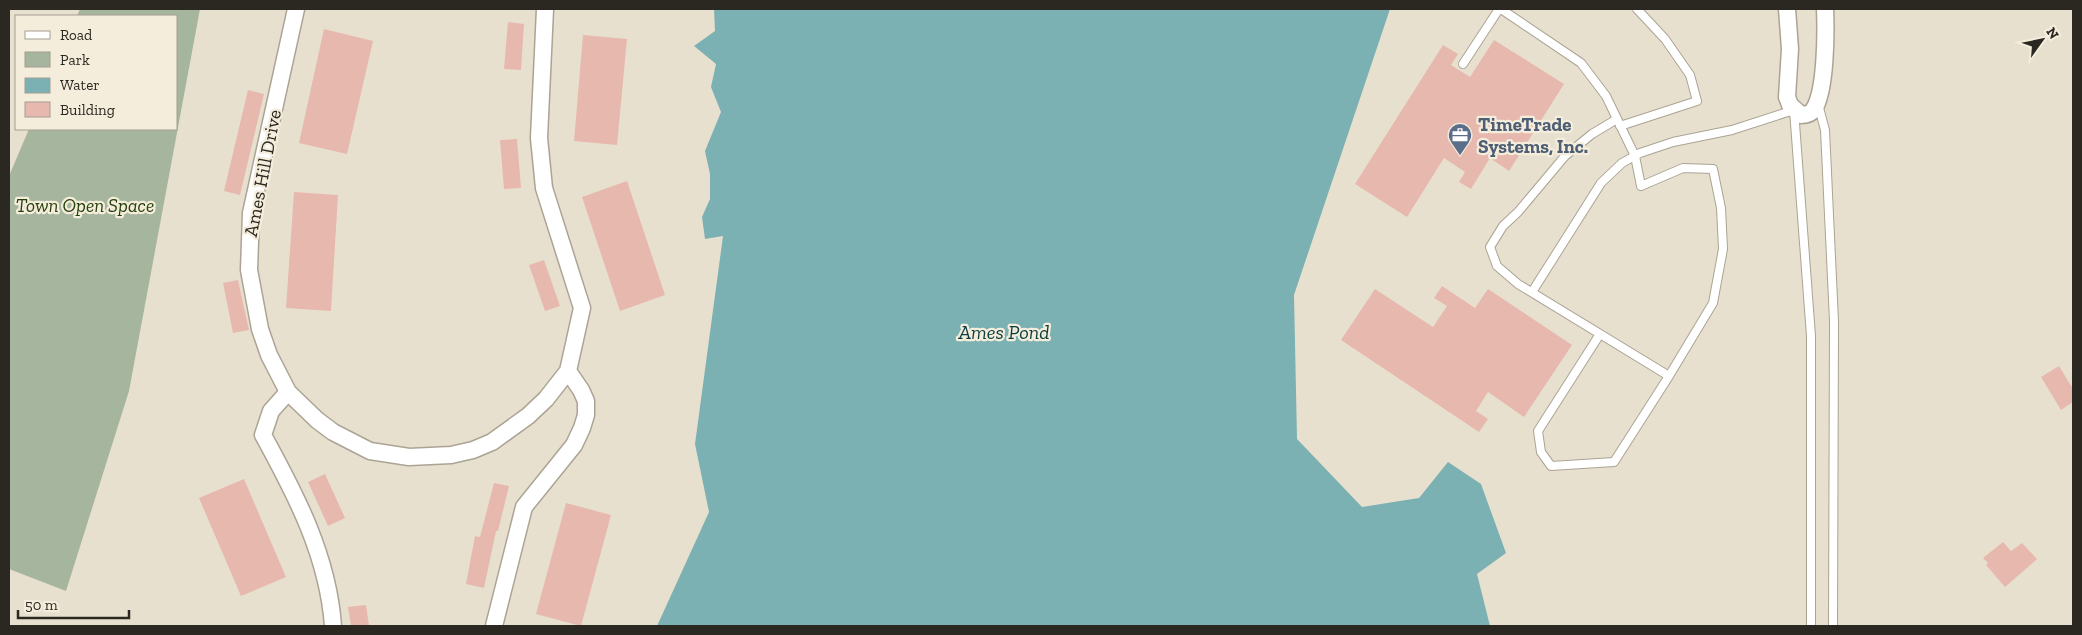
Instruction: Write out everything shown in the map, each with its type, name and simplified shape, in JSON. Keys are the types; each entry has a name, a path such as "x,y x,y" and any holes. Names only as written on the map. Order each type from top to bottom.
{"street":[{"name":"Ames Hill Drive","path":"296,9 251,212 249,270 260,329 272,363 288,392 333,432 370,451 409,457 444,455 473,450 509,431 546,399 568,372 582,308 544,188 539,138 545,9"},
{"path":"1787,9 1790,49 1787,97 1794,110 1800,115 1808,114 1814,109 1817,102 1822,76 1826,9"},
{"path":"494,626 524,507 574,445 586,415 586,401 581,390 568,372"},
{"path":"288,392 271,411 263,435 292,488 314,538 331,610 332,626"}],"lane":[{"path":"1463,64 1500,9 1514,12 1581,63 1606,96 1635,156 1641,186 1683,168 1713,169 1722,208 1723,249 1713,303 1614,462 1551,466 1541,452 1538,431 1600,334"},
{"path":"1637,9 1665,39 1690,75 1697,101 1618,122 1592,134 1565,156 1518,212 1503,226 1490,248 1497,266 1518,284 1669,376"},
{"path":"1817,102 1826,130 1834,321 1833,626"},
{"path":"1532,292 1601,183 1622,163 1635,156 1673,142 1732,130 1794,110 1810,336 1811,626"}],"green space":[{"name":"Town Open Space","path":"80,9 200,9 178,127 178,15 77,15"},
{"name":"Town Open Space","path":"29,130 178,130 129,391 66,591 9,569 9,176"}],"water":[{"name":"Ames Pond","path":"714,9 1390,9 1294,295 1297,439 1362,507 1419,498 1448,462 1481,484 1506,553 1477,574 1490,626 657,626 709,512 695,444 723,236 705,239 702,217 710,199 710,174 705,151 721,112 711,87 716,64 694,46 715,31"}],"building":[{"path":"508,22 524,24 521,70 504,69"},
{"path":"324,29 373,41 347,154 299,143"},
{"path":"583,35 627,39 617,145 574,141"},
{"path":"1494,40 1564,84 1509,171 1490,158 1471,189 1459,182 1465,172 1444,158 1407,217 1355,184 1443,45 1458,54 1451,65 1470,77"},
{"path":"248,90 264,94 240,195 224,191"},
{"path":"517,139 521,188 504,189 500,140"},
{"path":"627,181 665,295 620,311 582,197"},
{"path":"294,192 338,195 331,311 286,308"},
{"path":"544,260 560,306 545,311 529,265"},
{"path":"238,280 249,330 233,333 223,283"},
{"path":"1442,286 1475,308 1488,289 1572,345 1524,417 1488,392 1476,411 1488,419 1479,432 1341,340 1375,289 1433,327 1447,306 1434,298"},
{"path":"2059,366 2073,389 2073,402 2061,410 2041,377"},
{"path":"325,474 345,518 328,526 308,482"},
{"path":"244,479 286,577 241,596 199,498"},
{"path":"494,483 509,486 498,531 496,531 484,588 466,584 475,536 480,537"},
{"path":"566,503 611,515 581,626 536,614"},
{"path":"2003,542 2011,551 2022,543 2037,559 2005,587 1986,565 1988,563 1983,558"},
{"path":"366,605 369,626 351,626 348,607"}],"place":[{"name":"TimeTrade Systems, Inc.","path":"1460,156"}]}
